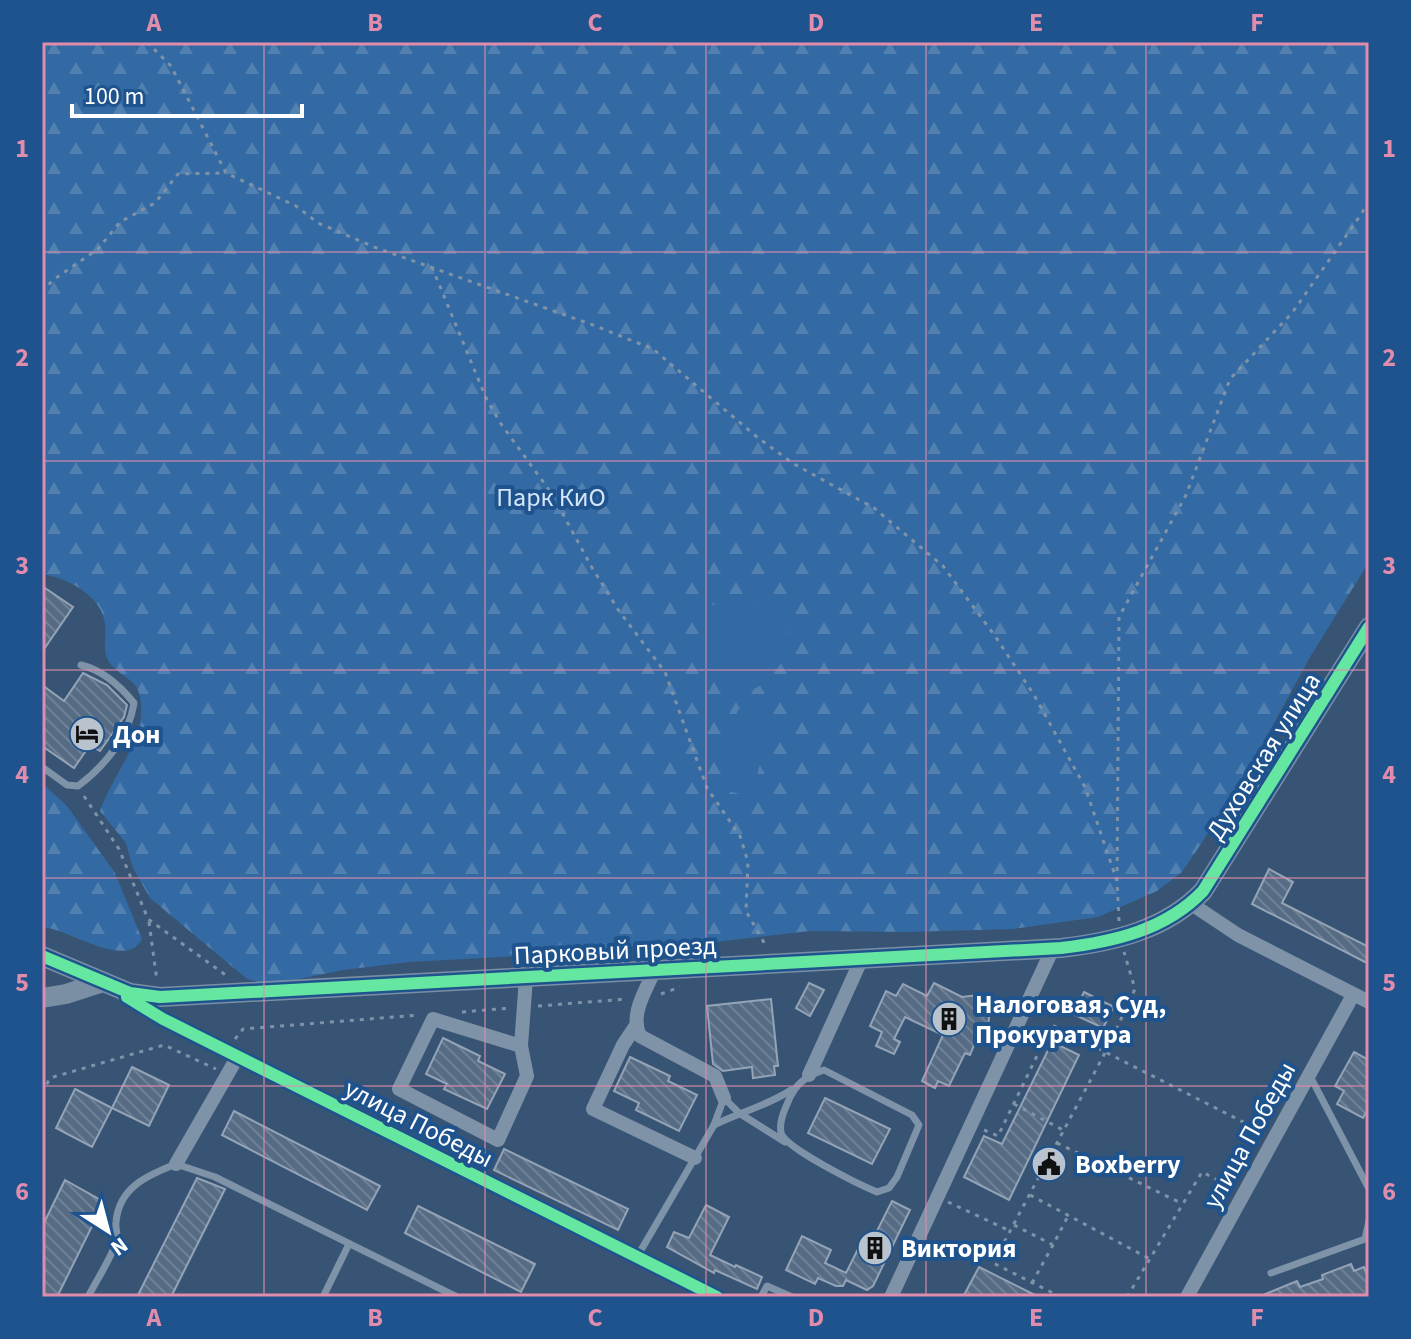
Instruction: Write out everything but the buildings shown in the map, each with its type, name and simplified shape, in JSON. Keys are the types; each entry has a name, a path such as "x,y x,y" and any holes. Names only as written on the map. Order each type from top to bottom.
{"street":[{"name":"Духовская улица","path":"1190,903 1215,875 1369,627"},
{"name":"Парковый проезд","path":"42,956 130,993 160,997 1098,944 1152,926 1190,903"},
{"path":"1190,903 1238,935 1369,1002"},
{"path":"891,1297 1053,948"},
{"path":"809,1075 862,958"},
{"path":"655,969 635,1016 635,1027 640,1036 715,1076 724,1098"},
{"path":"521,1046 433,1019 399,1089 498,1140 527,1076 521,1046 526,978"},
{"path":"42,998 103,982"},
{"name":"улица Победы","path":"103,982 188,1032 717,1297"},
{"name":"улица Победы","path":"1187,1297 1353,995"},
{"path":"635,1027 623,1045 593,1109 695,1158"},
{"path":"176,1164 238,1056"}],"lane":[{"path":"42,767 67,785 78,786 92,776 131,723 134,703 124,690 93,668 81,665"},
{"path":"637,1257 714,1125 724,1098 739,1113 790,1145 877,1192 889,1188 897,1177 919,1125 912,1115 824,1070 809,1075 793,1089 764,1106 739,1113 714,1125"},
{"path":"1310,1076 1369,1189"},
{"path":"790,1145 781,1134 781,1119 793,1089"},
{"path":"88,1297 118,1238 115,1224 118,1209 130,1190 142,1178 176,1164 215,1177 457,1297"},
{"path":"1271,1273 1365,1239 1369,1221"},
{"path":"323,1297 349,1244"},
{"path":"761,1297 767,1286 792,1297"}],"path":[{"path":"147,42 171,66 226,173"},
{"path":"42,292 53,280 98,249 120,222 155,203 178,174 226,173 296,206 318,223 653,349 757,437 794,464 874,508 943,566 1034,695 1085,787 1117,881"},
{"path":"1061,1297 993,1263 1106,1051 1135,989 1120,938 1117,881 1119,617 1186,495 1230,379 1292,313 1369,199"},
{"path":"432,267 486,398 552,494 619,611 665,672 707,788 740,836 748,862 746,911 757,934"},
{"path":"78,786 119,849 148,919 250,992"},
{"path":"461,1012 643,998 681,987"},
{"path":"236,1038 243,1029 430,1014"},
{"path":"998,1136 1052,1025 1275,1138"},
{"path":"42,1093 50,1078 164,1045 227,1074"},
{"path":"1014,1104 1064,1130"},
{"path":"1057,1143 1183,1204"},
{"path":"1127,1297 1202,1172 1244,1193"},
{"path":"1030,1195 1150,1259"},
{"path":"938,1197 1010,1231"},
{"path":"1032,1283 1068,1216"},
{"path":"1014,1225 1053,1245"}],"green space":[{"name":"Парк КиО","path":"42,42 1369,42 1369,562 1310,657 1256,756 1182,872 1157,891 1098,917 1013,929 810,931 707,943 652,944 589,952 409,962 343,970 270,985 247,979 150,898 133,868 126,843 100,811 139,727 139,694 135,685 108,660 105,624 98,605 73,584 42,574"},
{"path":"741,597 772,612 785,630 787,640 781,663 763,684 745,691 728,687 714,676 704,659 699,640 701,622 712,606 722,600"},
{"path":"738,709 771,717 752,797 720,789"},
{"path":"42,783 67,806 115,873 142,939 134,948 110,950 42,927"}],"cycle path":[{"path":"42,956 130,993 160,997 1061,948 1119,938 1173,916 1203,891 1369,627"},
{"path":"127,997 163,1019 717,1297"}],"place":[{"name":"Дон","path":"87,734"},
{"name":"Налоговая, Суд, Прокуратура","path":"949,1019"},
{"name":"Boxberry","path":"1049,1164"},
{"name":"Виктория","path":"875,1248"}]}
